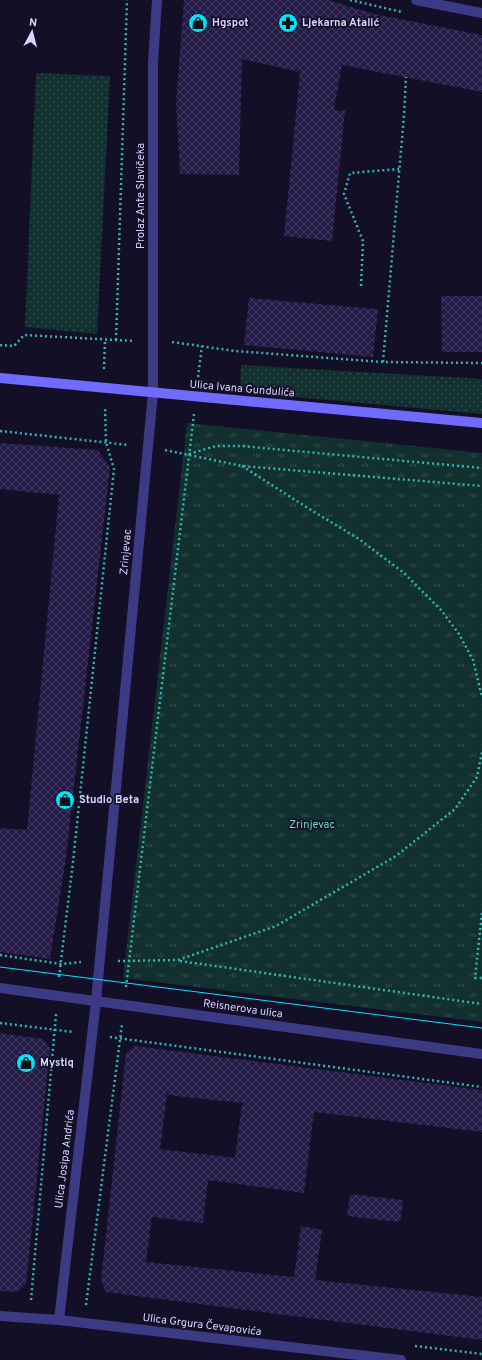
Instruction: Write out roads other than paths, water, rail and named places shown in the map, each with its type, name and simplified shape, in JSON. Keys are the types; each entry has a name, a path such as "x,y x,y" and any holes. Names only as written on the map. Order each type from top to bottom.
{"main road":[{"name":"Ulica Ivana Gundulića","path":"0,378 482,423"}],"street":[{"name":"Prolaz Ante Slavičeka","path":"153,393 153,63 157,0"},
{"path":"416,0 482,12"},
{"name":"Zrinjevac","path":"96,1001 153,393"},
{"name":"Reisnerova ulica","path":"0,988 482,1054"},
{"name":"Ulica Josipa Andrića","path":"59,1320 96,1001"},
{"name":"Ulica Grgura Čevapovića","path":"0,1316 59,1320 401,1360"}],"tram line":[{"path":"0,967 482,1028"}],"place":[{"name":"Hgspot","path":"198,23"},
{"name":"Ljekarna Atalić","path":"288,23"},
{"name":"Studio Beta","path":"65,800"},
{"name":"Mystiq","path":"26,1063"}]}
